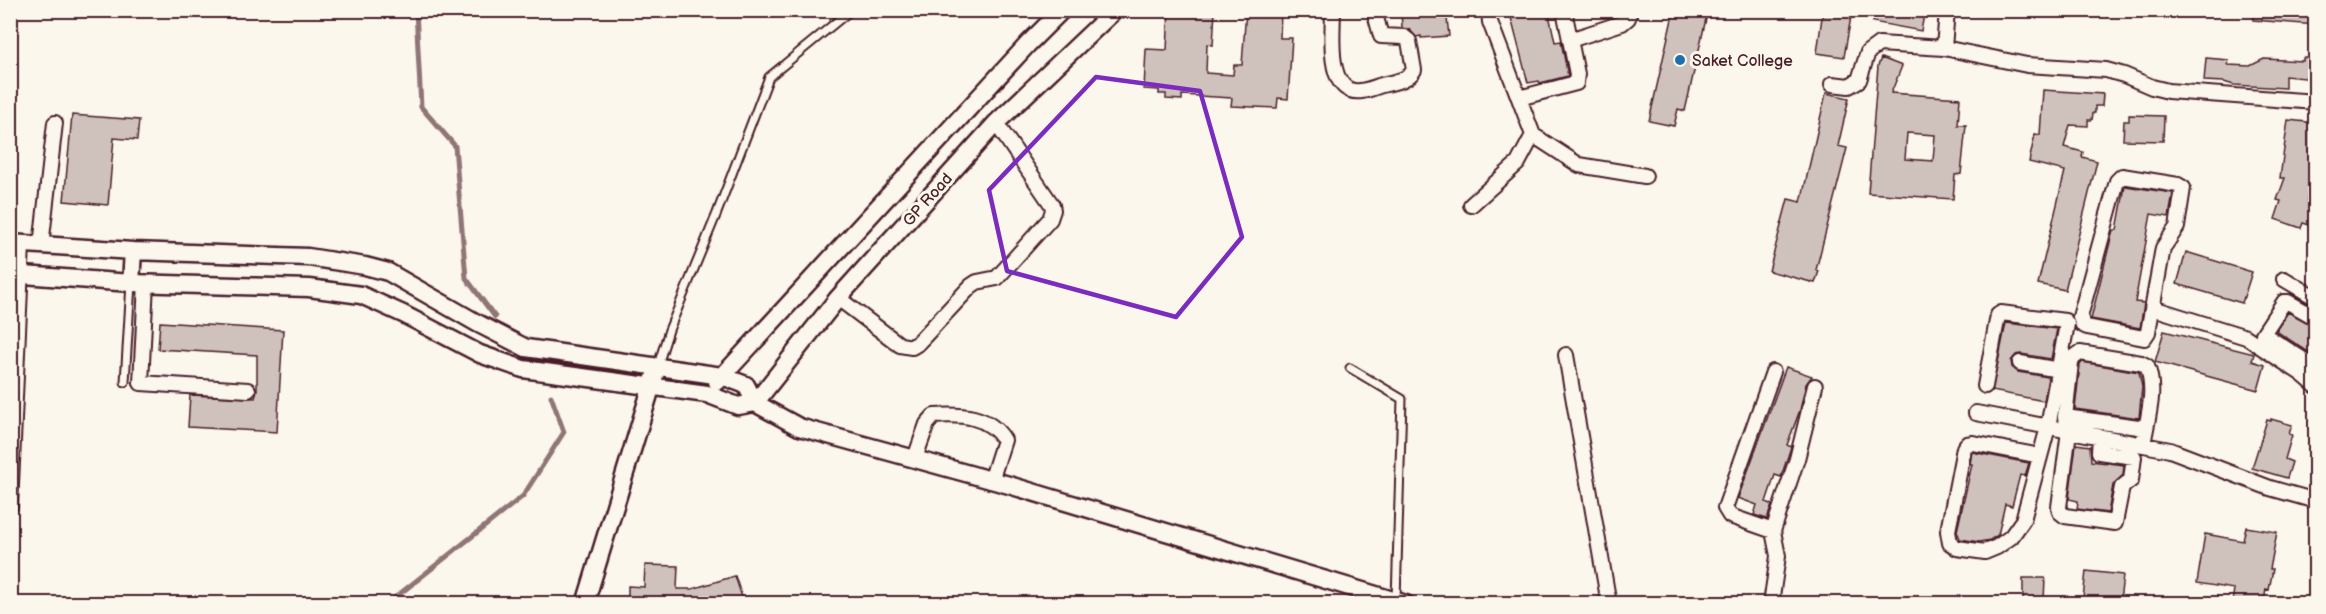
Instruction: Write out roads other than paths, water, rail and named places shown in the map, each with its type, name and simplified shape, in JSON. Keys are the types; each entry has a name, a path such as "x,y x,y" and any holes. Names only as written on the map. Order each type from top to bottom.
{"street":[{"name":"GP Road","path":"707,394 1028,44 1062,10"},
{"name":"GP Road","path":"755,403 838,298 996,123 1115,10"},
{"path":"1333,10 1332,45 1335,68 1339,80 1347,88 1356,91 1407,78 1414,70 1409,40 1404,37 1383,37 1374,10"},
{"path":"1489,10 1490,22 1533,135 1579,165 1645,176"},
{"path":"1519,98 1576,83 1577,74 1564,10"},
{"path":"1570,40 1622,23 1628,18 1630,10"},
{"path":"1944,48 1947,10"},
{"path":"1832,84 1850,86 1859,80 1868,52 1879,44 1944,48 2027,65 2106,70 2168,91 2316,102"},
{"path":"41,246 55,123"},
{"path":"838,298 900,345 912,347 971,286 977,282 997,278 1050,219 1053,210 1052,205 996,123"},
{"path":"1471,205 1518,163 1533,135"},
{"path":"2122,176 2178,185 2183,188 2177,227 2163,248 2153,308 2148,332 2144,338 2087,327 2081,321 2080,316 2117,181 2122,176"},
{"path":"10,506 16,244 308,257 388,272 526,348 722,376 746,385 755,403 799,427 915,458 1317,575 1401,602"},
{"path":"133,251 139,283 141,383 248,390"},
{"path":"361,296 365,266"},
{"path":"15,275 139,283 309,288 361,296 403,314 480,354 523,369 707,394 738,406 755,403"},
{"path":"2284,279 2316,298"},
{"path":"2288,302 2296,286"},
{"path":"2316,318 2288,302 2282,303 2263,334 2316,368"},
{"path":"2153,308 2246,337 2302,374 2316,386"},
{"path":"1985,386 1998,315 2001,313 2065,321 2067,328 2048,427 2023,520 2011,537 1985,552 1957,548 1950,543 1948,531 1964,448 1967,444 1973,443 2040,456"},
{"path":"2143,445 2146,428 2152,383 2147,366 2141,363 2080,353 2076,355 2071,363 2065,417 2146,428"},
{"path":"1566,355 1609,603"},
{"path":"2020,363 2059,370"},
{"path":"585,603 658,366"},
{"path":"1773,372 1725,508 1730,516 1773,531"},
{"path":"1771,603 1778,556 1773,531 1797,459 1815,386"},
{"path":"1977,413 2170,450 2270,489 2316,501"},
{"path":"915,458 927,424 934,416 954,414 987,422 1004,440 991,481"},
{"path":"2069,431 2060,512 2065,516 2113,523 2116,521 2122,487 2130,482 2134,457 2099,452 2100,437"}],"lane":[{"path":"658,366 669,330 769,77 851,10"},
{"path":"125,382 139,283"},
{"path":"1350,368 1402,399 1401,602"}],"waterway":[{"path":"416,10 421,107 455,146 466,278 495,317"},
{"path":"387,604 523,496 564,432 551,396"}],"place":[{"name":"Saket College","path":"1680,60"}]}
